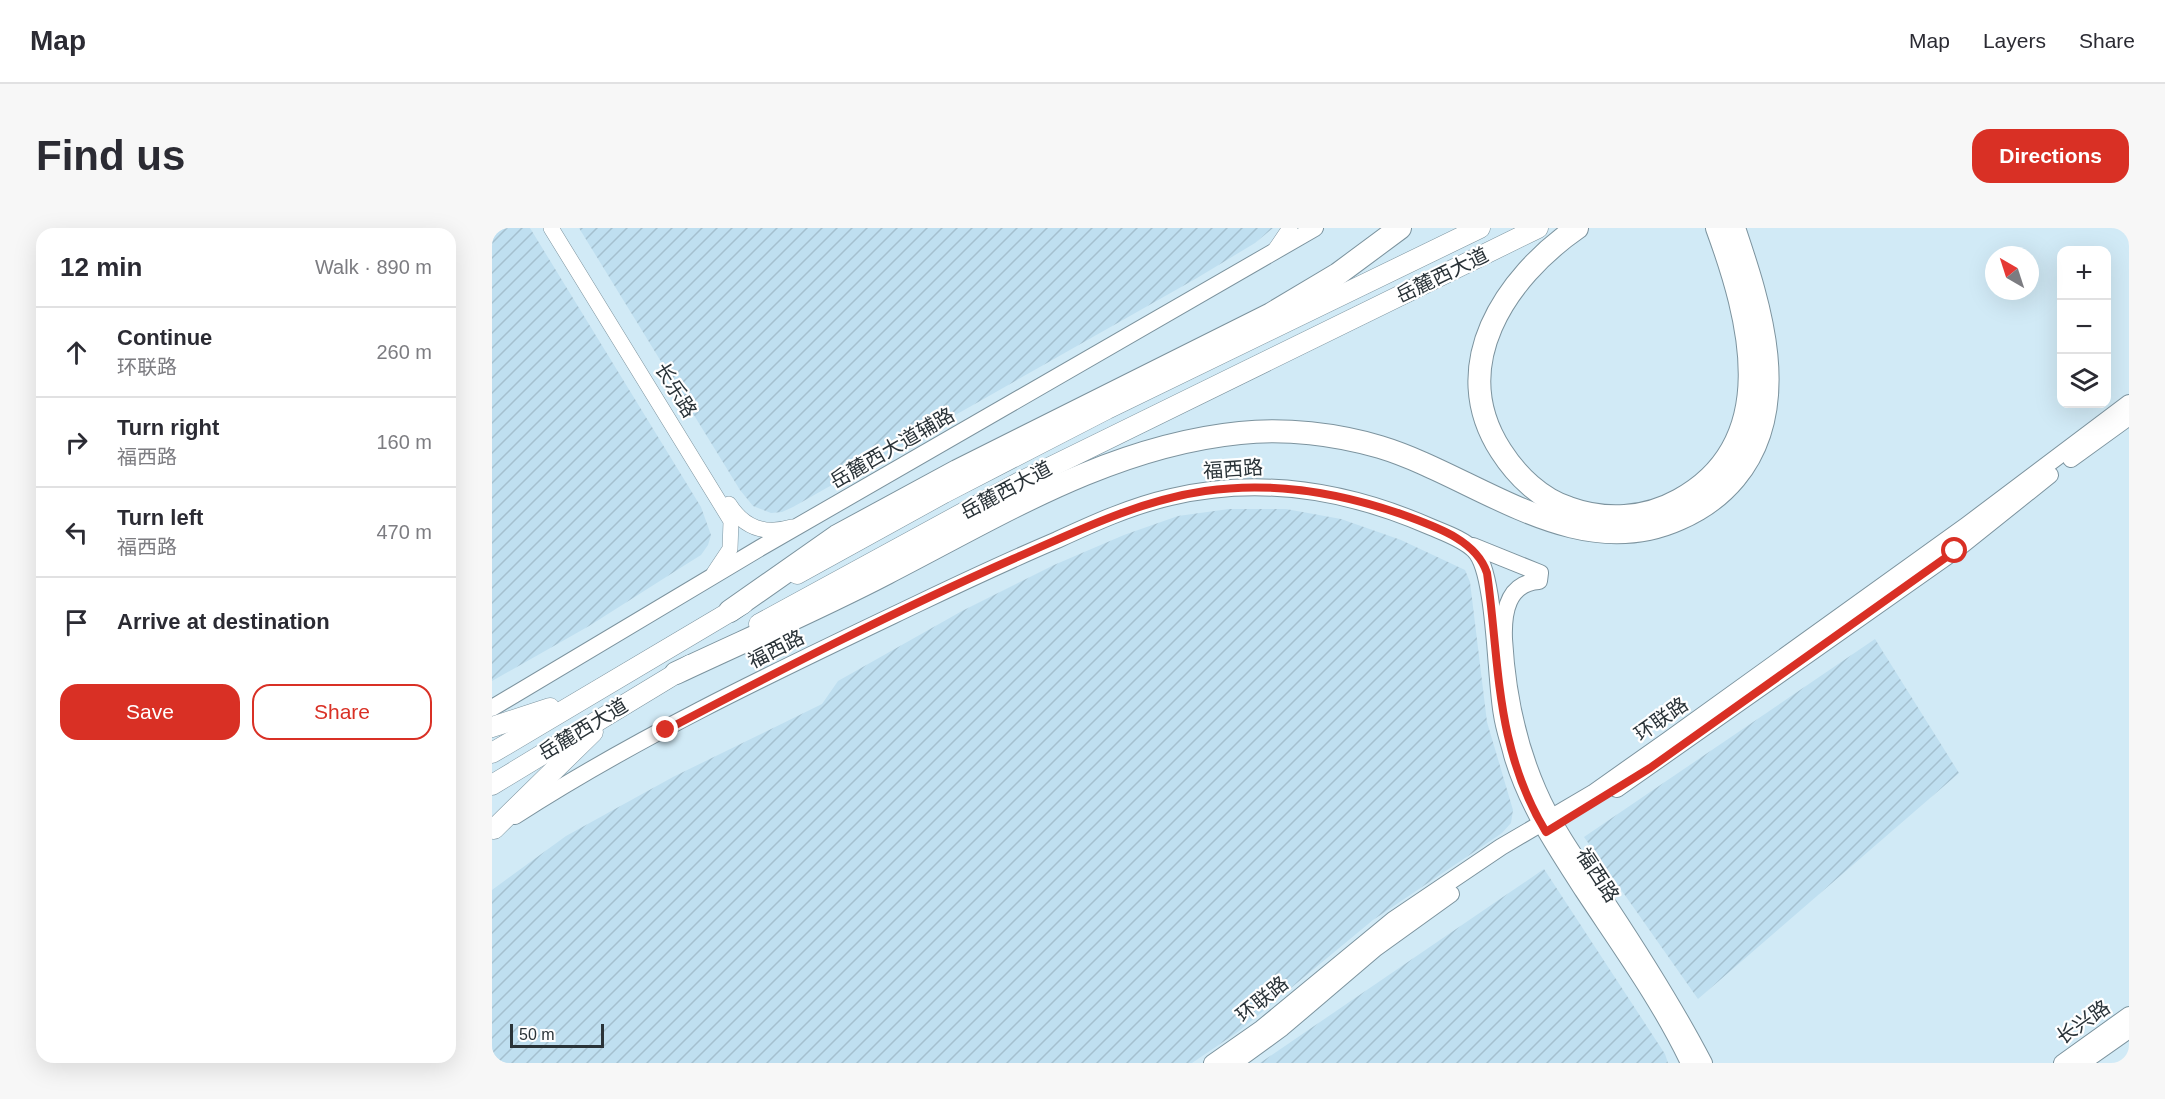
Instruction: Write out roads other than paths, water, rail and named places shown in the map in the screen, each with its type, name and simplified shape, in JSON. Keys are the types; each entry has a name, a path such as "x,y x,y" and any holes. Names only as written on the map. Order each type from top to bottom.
{"highway":[{"path":"730,611 837,536 967,465 1270,314 1338,274 1400,228"},
{"name":"岳麓西大道","path":"492,753 730,611 1038,444 1480,228"},
{"name":"岳麓西大道","path":"492,784 676,673 1017,483 1538,228"},
{"path":"1577,228 1534,261 1518,281 1494,319 1481,359 1480,395 1490,431 1498,446 1507,461 1533,488 1569,508 1605,516 1626,517 1650,512 1690,494 1723,462 1742,428 1750,390 1748,346 1734,279 1717,228"},
{"path":"676,673 886,574 1004,510 1058,485 1151,452 1240,433 1318,435 1380,448 1422,463 1532,513 1580,530 1627,533 1668,524 1691,514 1728,487 1751,453 1763,417 1767,382 1763,323 1734,228"},
{"path":"492,727 592,694"},
{"path":"493,830 615,710"}],"main road":[{"name":"岳麓西大道辅路","path":"492,708 640,622 710,577 1315,228"},
{"name":"环联路","path":"1234,1063 1274,1034 1398,931 1771,667 1967,525 2129,403"},
{"name":"环联路","path":"1212,1063 1262,1028 1393,920 1549,825 1650,768 1955,551 2074,456 2129,417"},
{"name":"福西路","path":"493,830 556,790 782,670 978,574 1126,510 1160,500 1206,491 1278,488 1327,493 1408,517 1468,544 1483,561 1487,573 1502,717 1514,761 1549,825 1689,1063"},
{"path":"1468,544 1540,573 1539,581 1525,584 1509,599 1504,612 1505,660 1514,717 1523,752 1549,825 1679,1016 1704,1063"},
{"name":"长兴路","path":"2062,1063 2129,1015"},
{"name":"长兴路","path":"2082,1063 2129,1030"}],"street":[{"name":"长乐路","path":"551,228 731,521 730,549 710,577"},
{"name":"长乐路","path":"560,228 738,517 752,528 761,530 781,531 798,526"},
{"path":"1273,252 1287,237 1290,228"}]}
